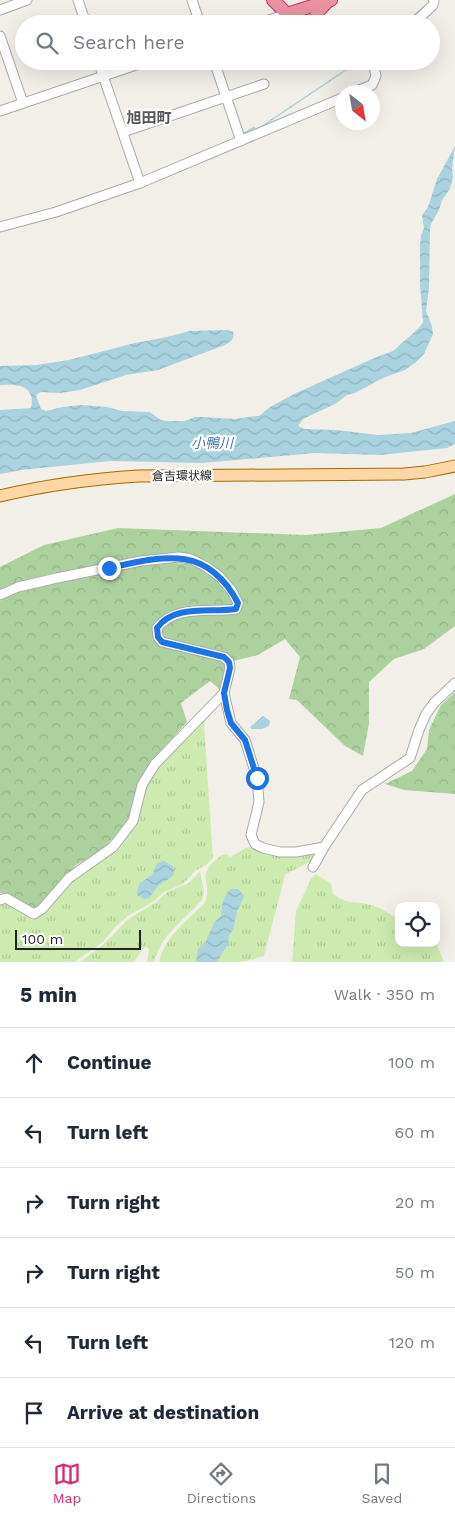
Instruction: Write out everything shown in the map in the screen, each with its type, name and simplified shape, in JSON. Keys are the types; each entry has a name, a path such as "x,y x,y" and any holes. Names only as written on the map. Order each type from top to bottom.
{"highway":[{"path":"273,0 286,14 330,0"},
{"path":"316,15 330,0"}],"main road":[{"name":"倉吉環状線","path":"0,496 66,482 110,478 404,474 455,466"}],"street":[{"path":"0,10 27,0"},
{"path":"78,0 83,15"},
{"path":"192,0 197,15"},
{"path":"422,15 433,5 434,0"},
{"path":"0,36 23,103"},
{"path":"101,70 140,184"},
{"path":"0,111 121,70"},
{"path":"217,70 241,141"},
{"path":"372,85 376,76 375,70"},
{"path":"123,132 264,84"},
{"path":"0,228 56,212 140,184 335,101"},
{"path":"0,595 18,587 57,578 141,561 179,558 205,566 232,591 238,603 236,609 189,611 174,614 162,621 157,628 158,637 162,642 224,657 229,662 230,668 224,693 218,701 198,718 155,764 142,785 133,821 113,847 69,878 42,909 34,914 6,898 0,900"},
{"path":"313,867 362,790 403,765 410,758 426,714 434,703 455,683"},
{"path":"224,693 231,723 245,740 257,778 258,802 251,836 255,844 280,852 296,852 324,847"}],"green space":[{"path":"455,494 455,626 424,649 394,659 369,682 369,723 363,756 345,746 297,700 289,699 300,657 285,639 258,655 229,662 224,693 210,681 181,703 187,722 156,756 139,779 129,817 100,852 76,865 41,906 30,908 6,893 0,893 0,601 20,590 162,562 187,564 221,573 174,554 154,555 51,574 15,583 0,591 0,567 44,545 118,528 306,535 381,528"},
{"path":"455,692 455,794 404,790 385,784 412,771 427,749 429,730 441,705"},
{"path":"207,716 204,725 213,858 206,865 195,871 181,885 164,892 153,902 128,916 116,926 103,942 75,962 0,962 0,905 9,904 35,917 43,913 73,879 105,859 139,818 145,790 158,768 170,753"},
{"path":"248,847 313,851 316,854 307,863 285,875 264,956 242,962 159,962 171,937 204,904 207,898 206,876 210,866 221,856 226,854 230,857"},
{"path":"200,871 204,892 202,900 174,928 157,952 154,962 147,962 149,949 146,946 134,962 80,962 105,943 127,920 156,902 167,892 189,883"},
{"path":"316,874 331,884 333,894 338,897 349,902 374,906 395,917 395,947 438,947 444,962 292,962 296,911 311,879"}],"water":[{"path":"345,70 347,70 265,125"},
{"name":"小鴨川","path":"455,146 452,168 453,177 450,189 442,200 430,229 429,288 426,311 433,334 424,354 405,370 347,395 335,404 303,419 298,426 304,429 336,430 378,435 411,433 455,421 455,444 447,448 380,455 315,453 202,463 110,461 21,470 0,474 0,410 31,408 32,400 28,390 24,388 13,385 0,385 0,366 36,365 69,360 189,331 227,330 233,332 233,338 225,345 158,370 126,375 80,390 60,393 41,392 36,395 41,409 46,411 81,405 107,407 122,411 150,412 159,419 166,421 185,421 195,417 234,419 259,416 270,407 294,394 393,351 419,328 423,322 420,284 420,246 424,228 422,215 428,207 437,179"},
{"path":"263,716 270,721 269,726 262,729 251,729 250,727"},
{"path":"164,861 173,866 173,876 158,886 149,898 144,899 138,895 137,891 140,883 152,875 157,863"},
{"path":"231,889 238,889 244,896 229,935 227,946 217,962 196,962 198,949 205,943 214,923 221,916 224,899"}],"waterway":[{"path":"415,15 427,5"},
{"path":"232,102 236,112"},
{"path":"243,134 254,128"}],"district":[{"name":"旭田町","path":"149,118"}],"route":[{"path":"109,568 162,558 190,560 205,566 232,591 238,603 236,609 189,611 174,614 162,621 157,628 158,637 162,642 224,657 229,662 230,668 224,693 227,710 231,723 245,740 257,778"}]}
